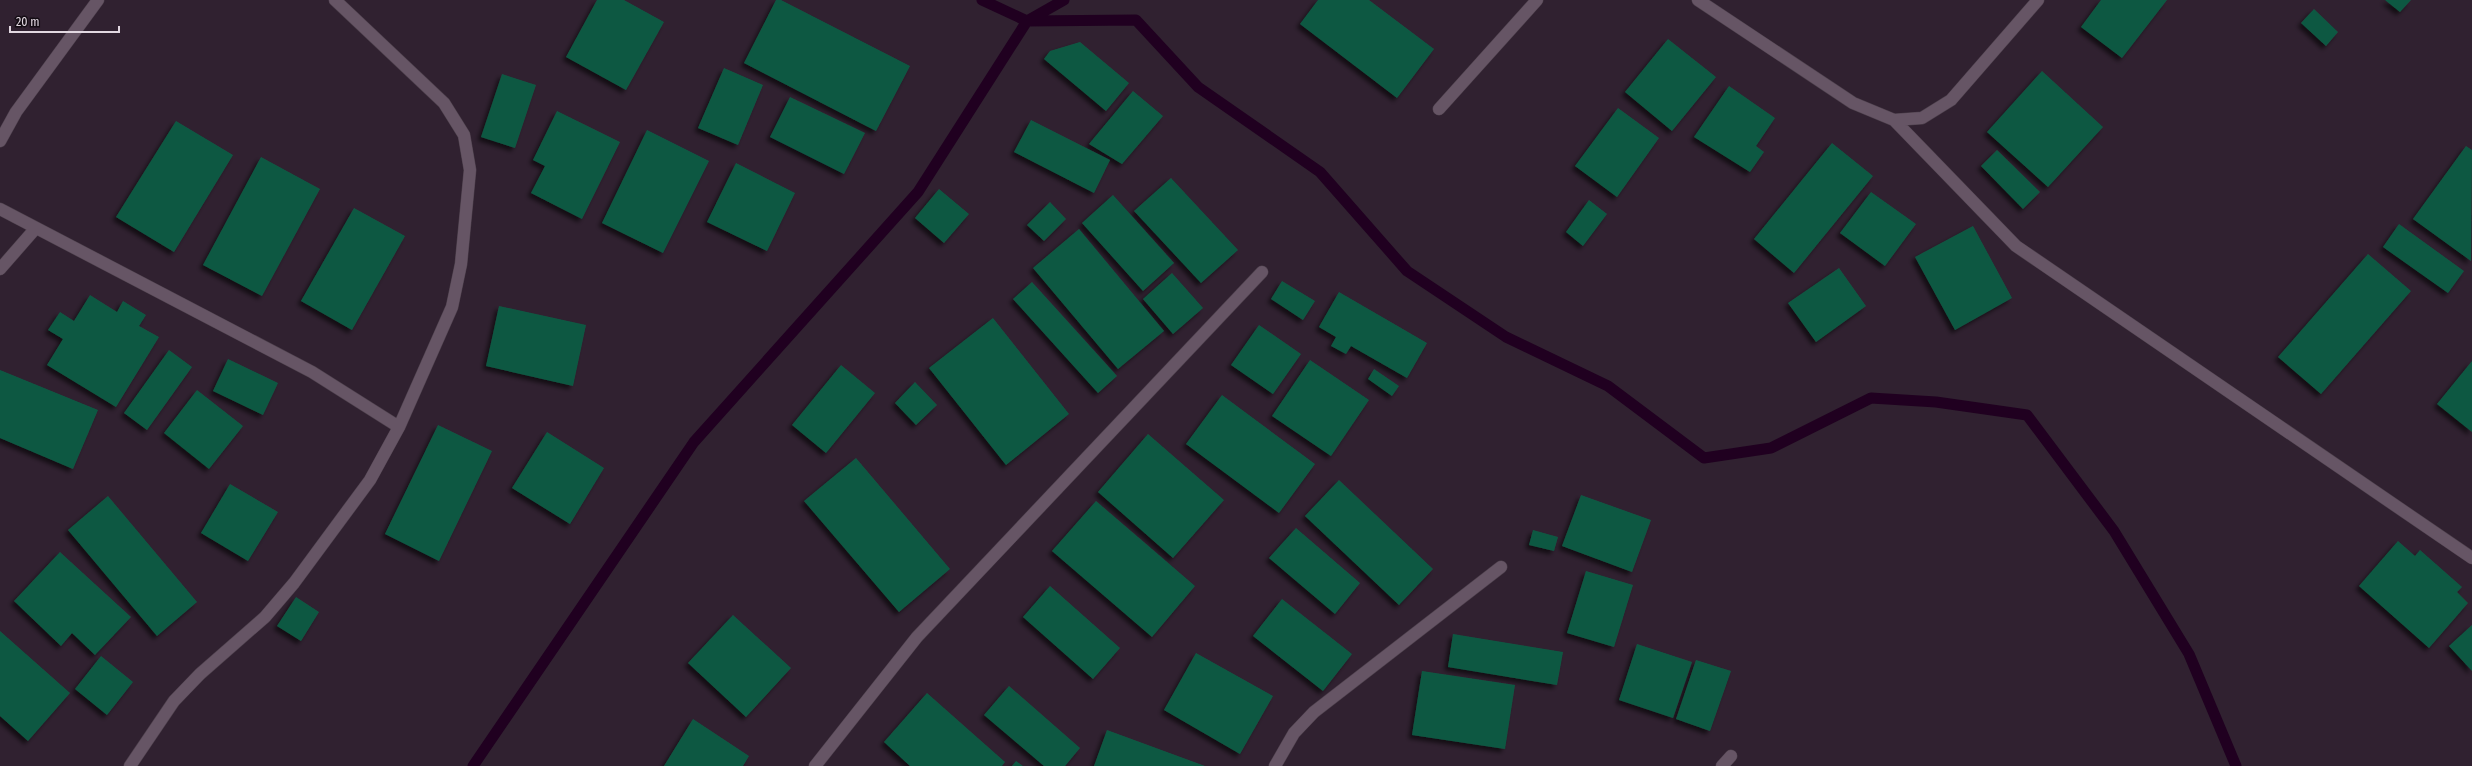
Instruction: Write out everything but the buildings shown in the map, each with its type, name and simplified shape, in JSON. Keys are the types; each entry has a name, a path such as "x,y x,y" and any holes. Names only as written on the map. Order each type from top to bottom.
{"street":[{"path":"0,141 16,112 98,0"},
{"path":"130,766 174,701 200,674 265,617 294,583 370,480 399,427 452,307 461,264 470,170 464,135 444,103 335,0"},
{"path":"1439,109 1536,0"},
{"path":"1698,0 1853,103 1894,120 2016,246 2472,558"},
{"path":"1894,120 1922,118 1951,100 2038,0"},
{"path":"0,209 35,229 312,372 399,427"},
{"path":"0,269 35,229"},
{"path":"815,766 917,638 1262,272"},
{"path":"1275,766 1294,733 1314,712 1501,567"},
{"path":"1722,766 1731,756"}],"waterway":[{"path":"982,0 1027,21 1136,20 1198,87 1320,172 1407,271 1506,337 1608,386 1704,458 1771,448 1871,398 1936,402 2027,415 2114,531 2189,654 2236,766"},
{"path":"473,766 694,442 918,192 1027,21 1064,0"}]}
